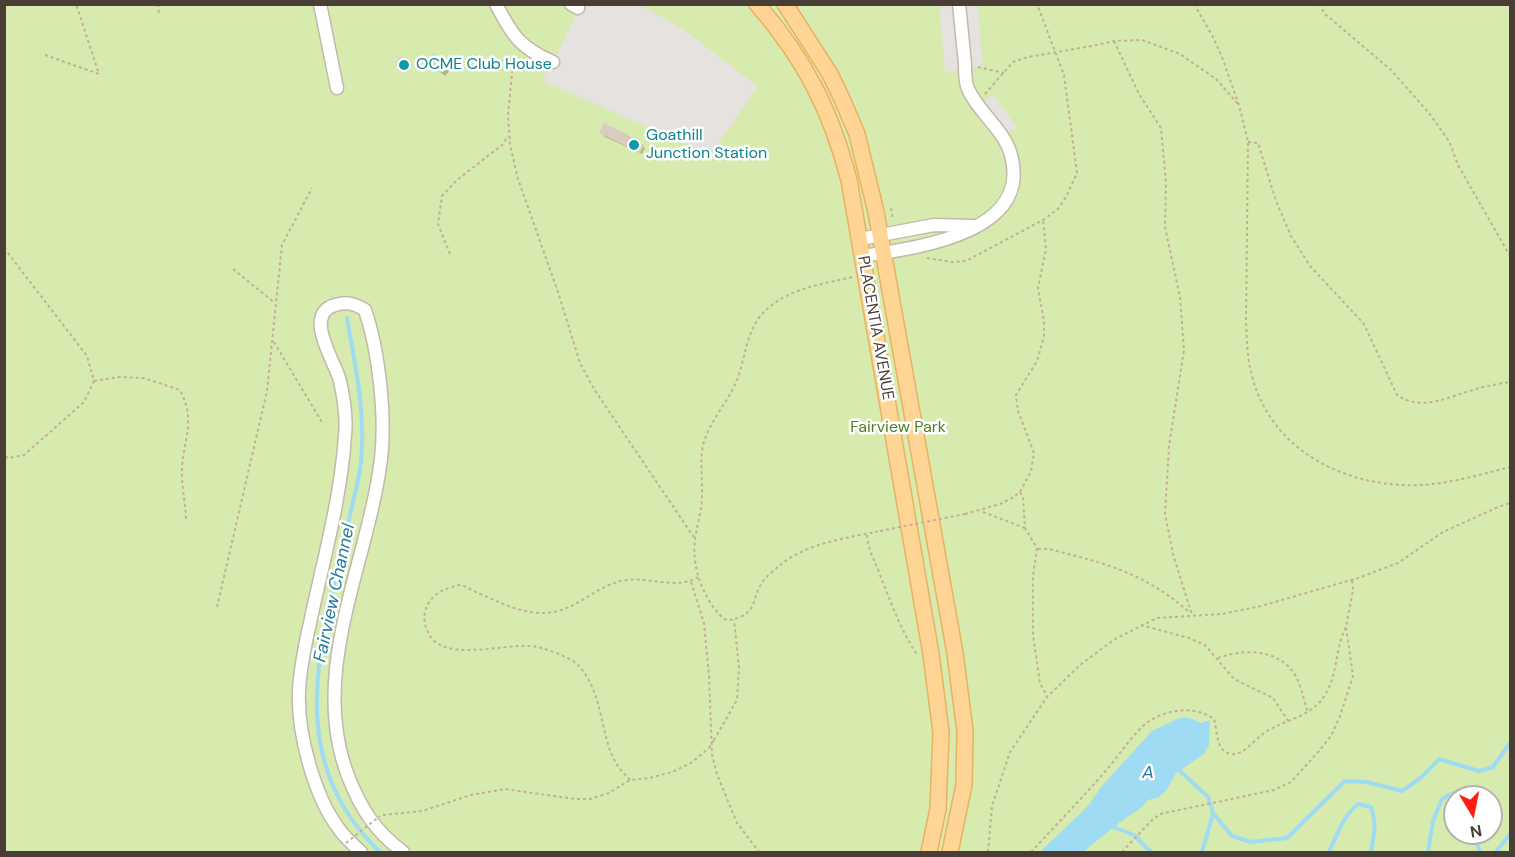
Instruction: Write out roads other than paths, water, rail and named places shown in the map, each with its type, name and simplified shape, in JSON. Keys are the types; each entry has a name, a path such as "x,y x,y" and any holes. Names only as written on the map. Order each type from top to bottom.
{"main road":[{"name":"PLACENTIA AVENUE","path":"758,4 783,36 812,81 824,104 847,172 931,654 941,732 938,809 929,852"},
{"name":"PLACENTIA AVENUE","path":"785,4 830,74 857,134 884,253 953,641 965,730 964,785 950,852"}],"lane":[{"path":"320,4 337,88"},
{"path":"496,4 513,35 527,48 553,62"},
{"path":"863,256 940,242 994,216 1006,202 1012,189 1014,171 1011,153 1002,136 967,86 959,4"},
{"path":"860,239 934,225 974,226"},
{"path":"361,852 339,829 318,790 303,741 298,692 344,460 347,419 339,378 327,354 321,333 322,317 330,306 343,302 356,304 365,310 382,410 381,459 334,676 334,719 340,756 357,799 383,837 403,852"}],"water":[{"name":"A","path":"1182,717 1201,723 1210,720 1209,745 1204,754 1176,773 1166,791 1157,798 1148,800 1083,852 1040,852 1087,807 1102,786 1152,731"}],"waterway":[{"name":"Fairview Channel","path":"347,318 361,407 361,462 321,649 317,692 319,734 329,775 348,814 380,852"},
{"path":"1179,770 1208,797 1213,813 1232,836 1251,842 1287,838 1345,781 1367,782 1402,791 1422,777 1439,759 1479,771 1493,767 1510,743"},
{"path":"1428,852 1433,821 1443,798"},
{"path":"1329,852 1344,820 1358,804 1371,807 1373,813 1374,830 1371,852"},
{"path":"1202,852 1213,814"},
{"path":"1113,827 1134,835 1151,852"},
{"path":"1496,852 1510,834"},
{"path":"1477,845 1480,852"}],"place":[{"name":"OCME Club House","path":"404,65"},
{"name":"Goathill Junction Station","path":"634,145"}],"park label":[{"name":"Fairview Park","path":"898,428"}]}
